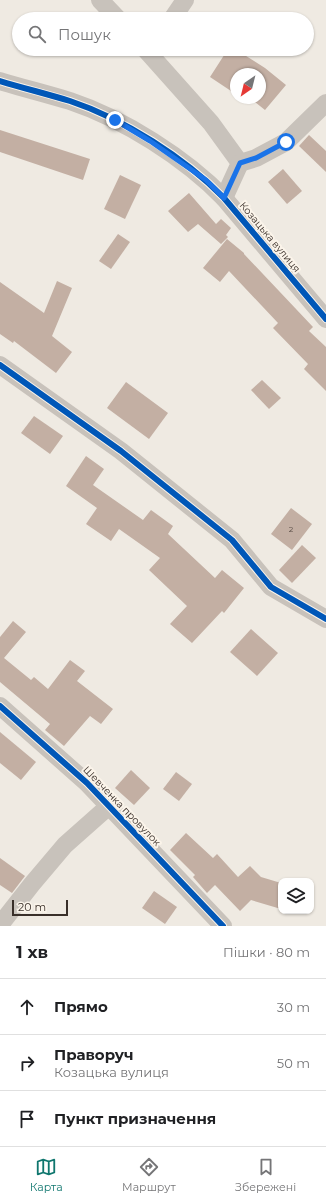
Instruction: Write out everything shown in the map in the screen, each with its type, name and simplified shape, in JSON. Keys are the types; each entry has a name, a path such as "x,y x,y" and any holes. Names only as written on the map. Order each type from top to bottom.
{"street":[{"path":"100,0 111,12"},
{"path":"176,12 184,0"},
{"path":"154,56 211,123 240,163"},
{"name":"Козацька вулиця","path":"0,81 71,102 115,120 150,141 206,180 224,198 326,319"},
{"path":"224,198 240,163 256,158 286,142 326,103"},
{"path":"0,365 120,451 232,540 271,587 326,619"},
{"name":"Шевченка провулок","path":"0,706 87,782 223,926"},
{"path":"0,925 32,884 65,846 109,806"}],"building":[{"path":"224,56 246,56 265,68 230,68 230,90 210,77"},
{"path":"266,69 286,85 265,110 258,104 266,104"},
{"path":"0,130 90,159 83,180 0,152"},
{"path":"309,135 326,151 326,172 299,146"},
{"path":"283,169 302,191 287,204 268,182"},
{"path":"120,175 141,185 125,219 104,209"},
{"path":"189,193 216,224 221,219 231,228 226,235 228,237 221,244 198,224 188,232 168,211"},
{"path":"118,234 130,242 111,269 99,261"},
{"path":"227,239 244,253 313,327 309,331 326,347 326,391 304,369 308,364 273,328 278,323 229,271 220,282 203,268"},
{"path":"57,281 72,288 52,336 72,352 56,373 14,341 13,343 0,334 0,282 44,313"},
{"path":"262,380 281,398 269,409 251,390"},
{"path":"126,382 168,413 149,439 107,408"},
{"path":"34,416 63,436 50,454 21,433"},
{"path":"86,456 104,469 93,485 143,520 151,510 173,526 168,534 215,578 222,570 244,588 224,613 222,611 192,643 170,624 187,606 149,570 160,558 119,529 111,541 86,524 97,508 66,486"},
{"path":"291,508 312,524 292,550 271,534"},
{"path":"302,545 316,558 292,583 279,570"},
{"path":"13,621 26,632 4,658 31,680 34,677 48,689 70,660 85,671 77,681 113,709 101,724 90,716 64,746 45,730 50,724 0,682 0,637"},
{"path":"251,629 278,653 257,676 230,652"},
{"path":"0,732 36,762 21,780 0,763"},
{"path":"131,770 150,788 134,805 115,788"},
{"path":"176,772 192,784 179,801 163,789"},
{"path":"186,833 213,858 217,854 238,877 250,866 261,877 278,882 278,908 251,900 240,911 215,885 207,893 193,877 195,875 170,850"},
{"path":"0,858 25,876 12,893 0,885"},
{"path":"154,891 177,907 165,924 142,908"}],"cycle path":[{"path":"0,81 70,101 91,109 132,129 172,154 191,168 224,198 326,319"},
{"path":"0,365 121,451 232,540 271,587 326,619"},
{"path":"0,706 87,783 223,926"}],"route":[{"path":"115,120 150,141 206,180 224,198 240,163 256,158 286,142"}]}
